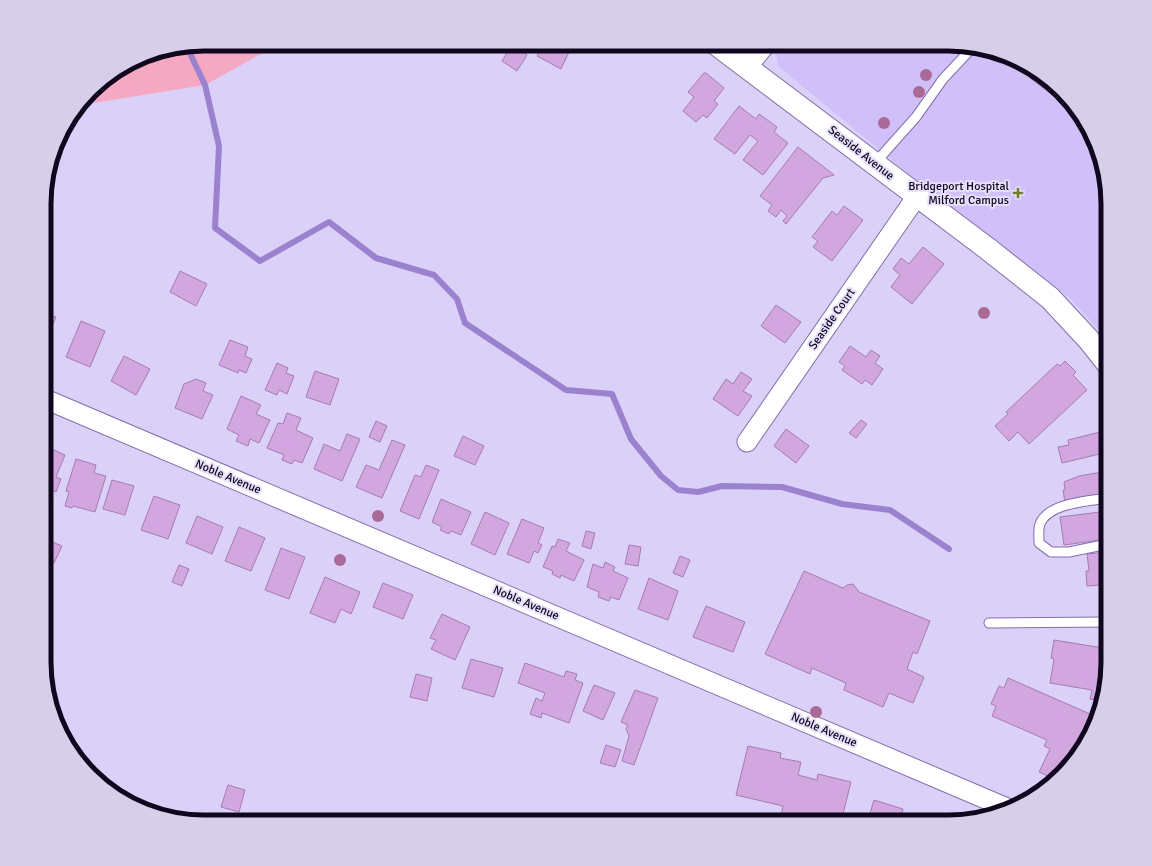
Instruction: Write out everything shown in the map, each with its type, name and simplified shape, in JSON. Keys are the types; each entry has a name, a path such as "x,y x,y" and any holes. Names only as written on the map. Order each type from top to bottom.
{"main road":[{"name":"Seaside Avenue","path":"726,51 988,249 1050,298 1101,355"}],"street":[{"path":"748,66 760,51"},
{"name":"Seaside Court","path":"747,442 917,196"},
{"name":"Noble Avenue","path":"51,402 1001,805"}],"lane":[{"path":"875,163 916,117 943,79 968,52"},
{"path":"1101,499 1059,507 1044,516 1039,526 1039,543 1051,552 1069,552 1101,545"},
{"path":"989,623 1101,622"}],"shaded area":[{"path":"194,51 266,51 205,85 88,104 103,89 127,71 164,56"},
{"name":"Bridgeport Hospital Milford Campus","path":"779,51 968,52 997,59 1025,71 1049,89 1063,103 1081,127 1096,164 1101,194 1101,332 1071,299 917,181 778,66 776,54"}],"building":[{"path":"508,51 521,51 527,55 517,71 502,61"},
{"path":"540,51 570,51 561,69 537,56"},
{"path":"704,73 724,88 714,101 718,104 707,118 703,115 696,122 683,111 694,97 688,92"},
{"path":"1032,76 1049,89 1062,102 1030,78"},
{"path":"739,106 756,119 759,114 777,127 774,132 788,143 763,175 743,160 758,141 750,135 735,154 714,139"},
{"path":"798,147 834,175 823,178 786,224 783,221 787,216 781,210 776,217 768,211 772,205 760,196"},
{"path":"844,206 863,220 832,261 813,247 818,241 812,237 832,211 837,215"},
{"path":"923,247 944,264 912,304 891,287 900,275 893,269 901,258 909,264"},
{"path":"180,271 207,284 196,306 170,292"},
{"path":"776,305 801,322 785,343 761,326"},
{"path":"51,315 56,317 51,329"},
{"path":"81,321 105,331 90,367 66,357"},
{"path":"230,340 248,347 245,356 252,359 246,373 239,370 238,373 219,365"},
{"path":"850,346 866,357 871,350 880,356 875,363 883,369 872,385 865,380 862,384 842,370 845,366 839,362"},
{"path":"124,356 150,369 136,395 111,381"},
{"path":"1065,361 1076,372 1073,375 1087,390 1029,444 1018,432 1009,441 995,426 1008,414 1006,412 1057,364 1060,366"},
{"path":"277,363 288,368 286,373 294,376 287,394 279,390 277,395 265,390"},
{"path":"315,371 339,379 330,405 306,397"},
{"path":"741,372 752,379 743,391 752,396 738,416 713,399 726,379 733,384"},
{"path":"196,379 206,383 203,391 213,395 202,419 175,408 184,384"},
{"path":"241,396 261,405 256,414 270,420 259,443 250,439 248,446 236,441 239,435 227,429"},
{"path":"287,413 301,418 296,430 313,438 302,463 294,460 292,464 282,460 284,455 267,448 278,423 283,424"},
{"path":"861,420 867,424 856,438 849,433"},
{"path":"376,421 387,426 380,442 369,437"},
{"path":"786,429 809,446 796,463 774,446"},
{"path":"1101,432 1101,454 1062,463 1058,447 1069,445 1068,440"},
{"path":"347,434 360,439 342,481 314,469 324,444 340,451"},
{"path":"463,436 484,446 475,465 454,456"},
{"path":"392,440 405,445 382,498 356,487 366,465 379,470"},
{"path":"51,449 65,455 56,477 61,479 56,492 52,490 51,493"},
{"path":"76,459 96,465 94,473 106,476 95,512 73,506 72,508 65,506 69,492 66,491"},
{"path":"426,465 439,470 419,519 400,511 415,475 421,477"},
{"path":"1101,472 1101,495 1065,503 1063,490 1065,490 1064,482 1079,476"},
{"path":"112,480 134,486 125,515 103,509"},
{"path":"154,496 180,505 168,539 141,530"},
{"path":"441,499 471,512 461,535 451,531 449,534 440,530 442,527 432,522"},
{"path":"485,512 509,523 495,555 471,544"},
{"path":"1101,512 1101,540 1064,545 1060,517"},
{"path":"197,516 223,527 212,554 186,543"},
{"path":"522,519 544,528 538,543 542,545 538,553 534,551 529,563 507,554"},
{"path":"239,527 265,538 251,571 225,561"},
{"path":"586,531 595,533 591,549 582,546"},
{"path":"558,539 570,543 566,551 584,560 574,581 561,575 560,578 552,574 553,571 543,567 552,546 555,547"},
{"path":"51,541 62,546 54,563 51,562"},
{"path":"629,545 641,547 638,566 625,564"},
{"path":"281,548 305,557 289,599 265,590"},
{"path":"1101,553 1100,585 1087,586 1086,571 1089,571 1087,554"},
{"path":"680,556 690,560 683,577 673,573"},
{"path":"605,562 615,567 613,571 628,578 619,600 611,597 609,601 598,597 599,592 587,587 593,564 603,568"},
{"path":"179,565 189,569 182,586 172,582"},
{"path":"804,571 843,588 847,585 853,584 859,592 930,621 917,654 913,652 907,669 924,677 913,703 889,693 883,707 844,690 846,683 812,668 810,674 765,654"},
{"path":"325,577 360,592 351,614 341,609 335,623 310,613"},
{"path":"649,578 678,591 668,620 638,609"},
{"path":"383,583 413,595 403,619 373,607"},
{"path":"706,606 745,622 733,652 693,637"},
{"path":"442,614 470,627 455,660 431,649 436,640 430,638"},
{"path":"1054,640 1101,648 1101,672 1096,700 1090,699 1092,690 1050,683 1054,659 1051,658"},
{"path":"471,659 503,668 494,697 462,688"},
{"path":"525,663 564,677 566,671 577,674 575,680 583,683 569,723 542,713 541,718 530,714 536,698 542,701 545,693 518,683"},
{"path":"416,674 432,678 427,701 410,697"},
{"path":"1008,678 1092,715 1081,739 1063,763 1049,777 1039,772 1050,749 1044,746 1047,740 992,716 996,706 991,704 999,686 1004,688"},
{"path":"594,685 615,693 603,720 583,711"},
{"path":"635,690 658,698 634,765 622,761 629,736 626,729 628,725 621,722"},
{"path":"606,745 621,750 615,767 600,763"},
{"path":"748,746 781,753 780,758 801,762 798,775 817,780 818,774 851,782 843,815 781,815 783,806 736,795"},
{"path":"228,785 245,790 239,812 221,807"},
{"path":"874,800 903,809 901,815 870,815"}],"waterway":[{"path":"189,51 205,85 219,146 215,228 260,261 329,222 376,258 434,275 457,299 465,323 566,390 612,394 631,439 661,476 678,490 698,492 722,486 782,487 842,504 890,510 949,549"}],"place":[{"name":"Bridgeport Hospital Milford Campus","path":"1018,193"}]}
